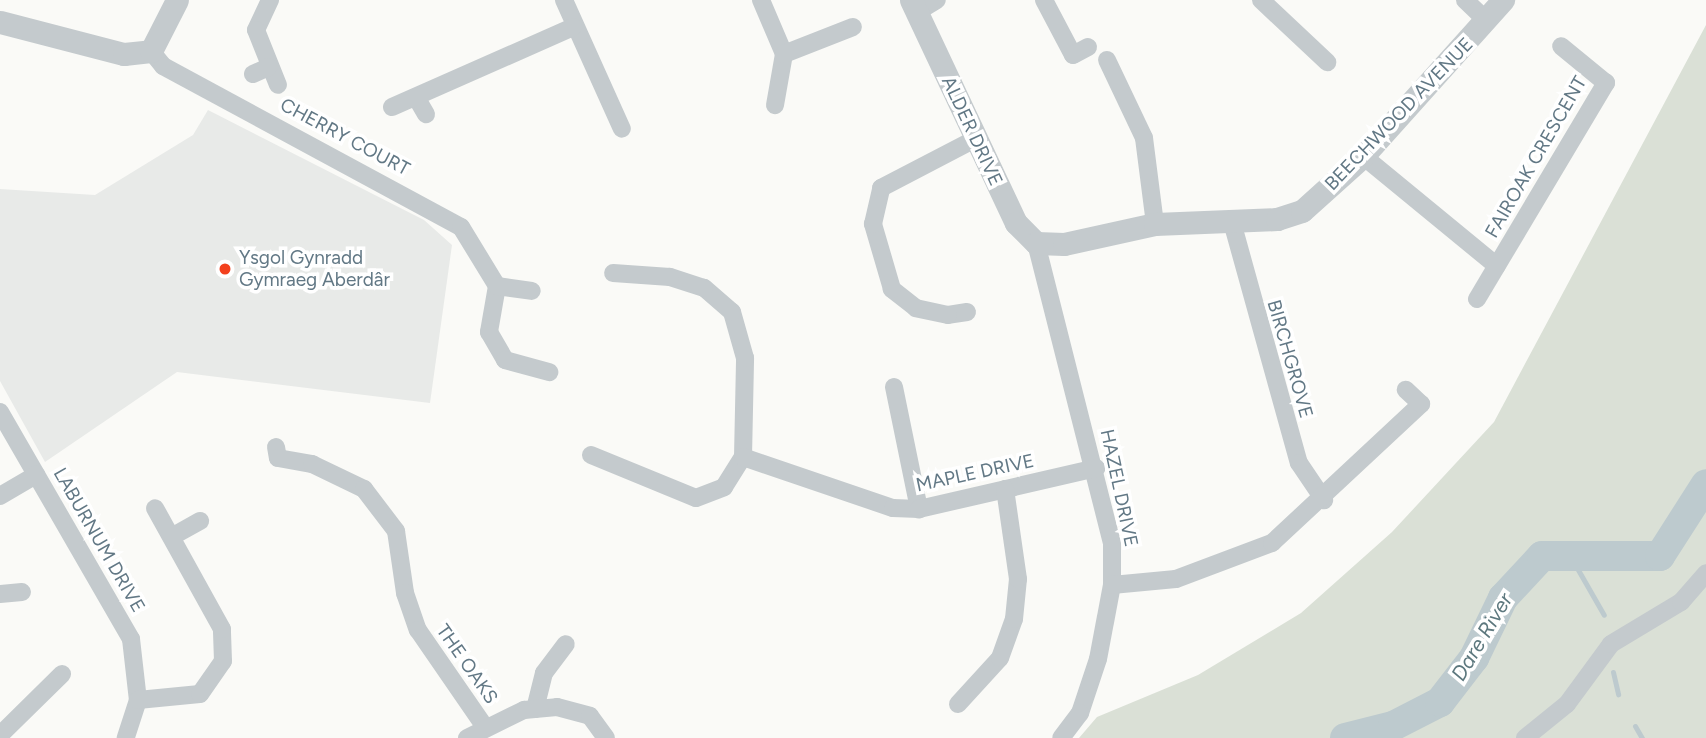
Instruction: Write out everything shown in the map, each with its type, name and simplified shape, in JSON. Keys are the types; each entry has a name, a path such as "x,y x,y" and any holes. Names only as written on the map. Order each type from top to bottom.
{"street":[{"path":"0,22 124,54 150,51 177,0"},
{"path":"270,0 256,30 261,70 278,85"},
{"path":"564,0 573,27 622,129"},
{"path":"761,0 784,54 775,105"},
{"path":"914,6 937,0"},
{"path":"1044,0 1073,55 1088,47"},
{"path":"1261,0 1328,62"},
{"path":"1465,0 1487,21"},
{"name":"BEECHWOOD AVENUE","path":"1036,243 1064,244 1155,224 1233,222 1302,211 1363,156 1487,21 1503,0"},
{"name":"ALDER DRIVE","path":"914,6 1016,223 1036,243"},
{"path":"392,107 573,27"},
{"path":"784,54 853,27"},
{"name":"FAIROAK CRESCENT","path":"1477,299 1606,83 1560,46"},
{"name":"CHERRY COURT","path":"150,51 163,66 432,206 461,227 497,286"},
{"path":"1107,60 1144,138 1155,224"},
{"path":"416,97 426,114"},
{"path":"967,312 948,315 916,308 892,289 873,224 881,188 976,138"},
{"name":"FAIROAK CRESCENT","path":"1363,156 1497,266"},
{"name":"BIRCHGROVE","path":"1233,222 1299,463 1324,500"},
{"name":"HAZEL DRIVE","path":"1036,243 1096,468 1112,543 1112,585 1091,680 1080,713 1061,738"},
{"path":"591,455 696,498 724,487 743,457 745,358 732,312 704,288 670,276 613,273"},
{"path":"532,292 497,286 489,332 505,360 549,372"},
{"path":"894,387 919,509"},
{"path":"1112,585 1176,579 1272,543 1324,500 1421,404 1406,390"},
{"name":"LABURNUM DRIVE","path":"0,412 120,612 137,667 138,700 126,738"},
{"name":"THE OAKS","path":"276,447 278,458 312,464 364,489 396,531 405,593 418,630 485,727"},
{"name":"MAPLE DRIVE","path":"743,457 861,500 919,509 1096,468"},
{"path":"0,496 36,475"},
{"path":"958,704 1000,658 1014,618 1018,579 1006,489"},
{"path":"138,700 200,694 223,661 222,629 173,536 155,508"},
{"path":"173,536 200,521"},
{"path":"1525,738 1567,704 1611,644 1681,602 1706,573"},
{"path":"0,594 22,593"},
{"path":"535,709 544,673 566,644"},
{"path":"0,735 62,674"},
{"path":"467,738 485,727 535,709 590,716 606,738"}],"shaded area":[{"path":"1706,25 1706,738 1079,738 1097,717 1198,675 1301,613 1392,532 1494,422"},
{"name":"Ysgol Gynradd Gymraeg Aberdâr","path":"208,110 424,220 452,245 430,403 177,372 45,462 0,381 0,189 95,195 193,135"}],"waterway":[{"name":"Dare River","path":"1345,738 1393,726 1440,702 1474,658 1503,598 1542,556 1660,556 1706,484"},
{"path":"1569,554 1604,615"},
{"path":"1613,672 1618,694"},
{"path":"1635,726 1642,738"}],"place":[{"name":"Ysgol Gynradd Gymraeg Aberdâr","path":"225,269"}]}
